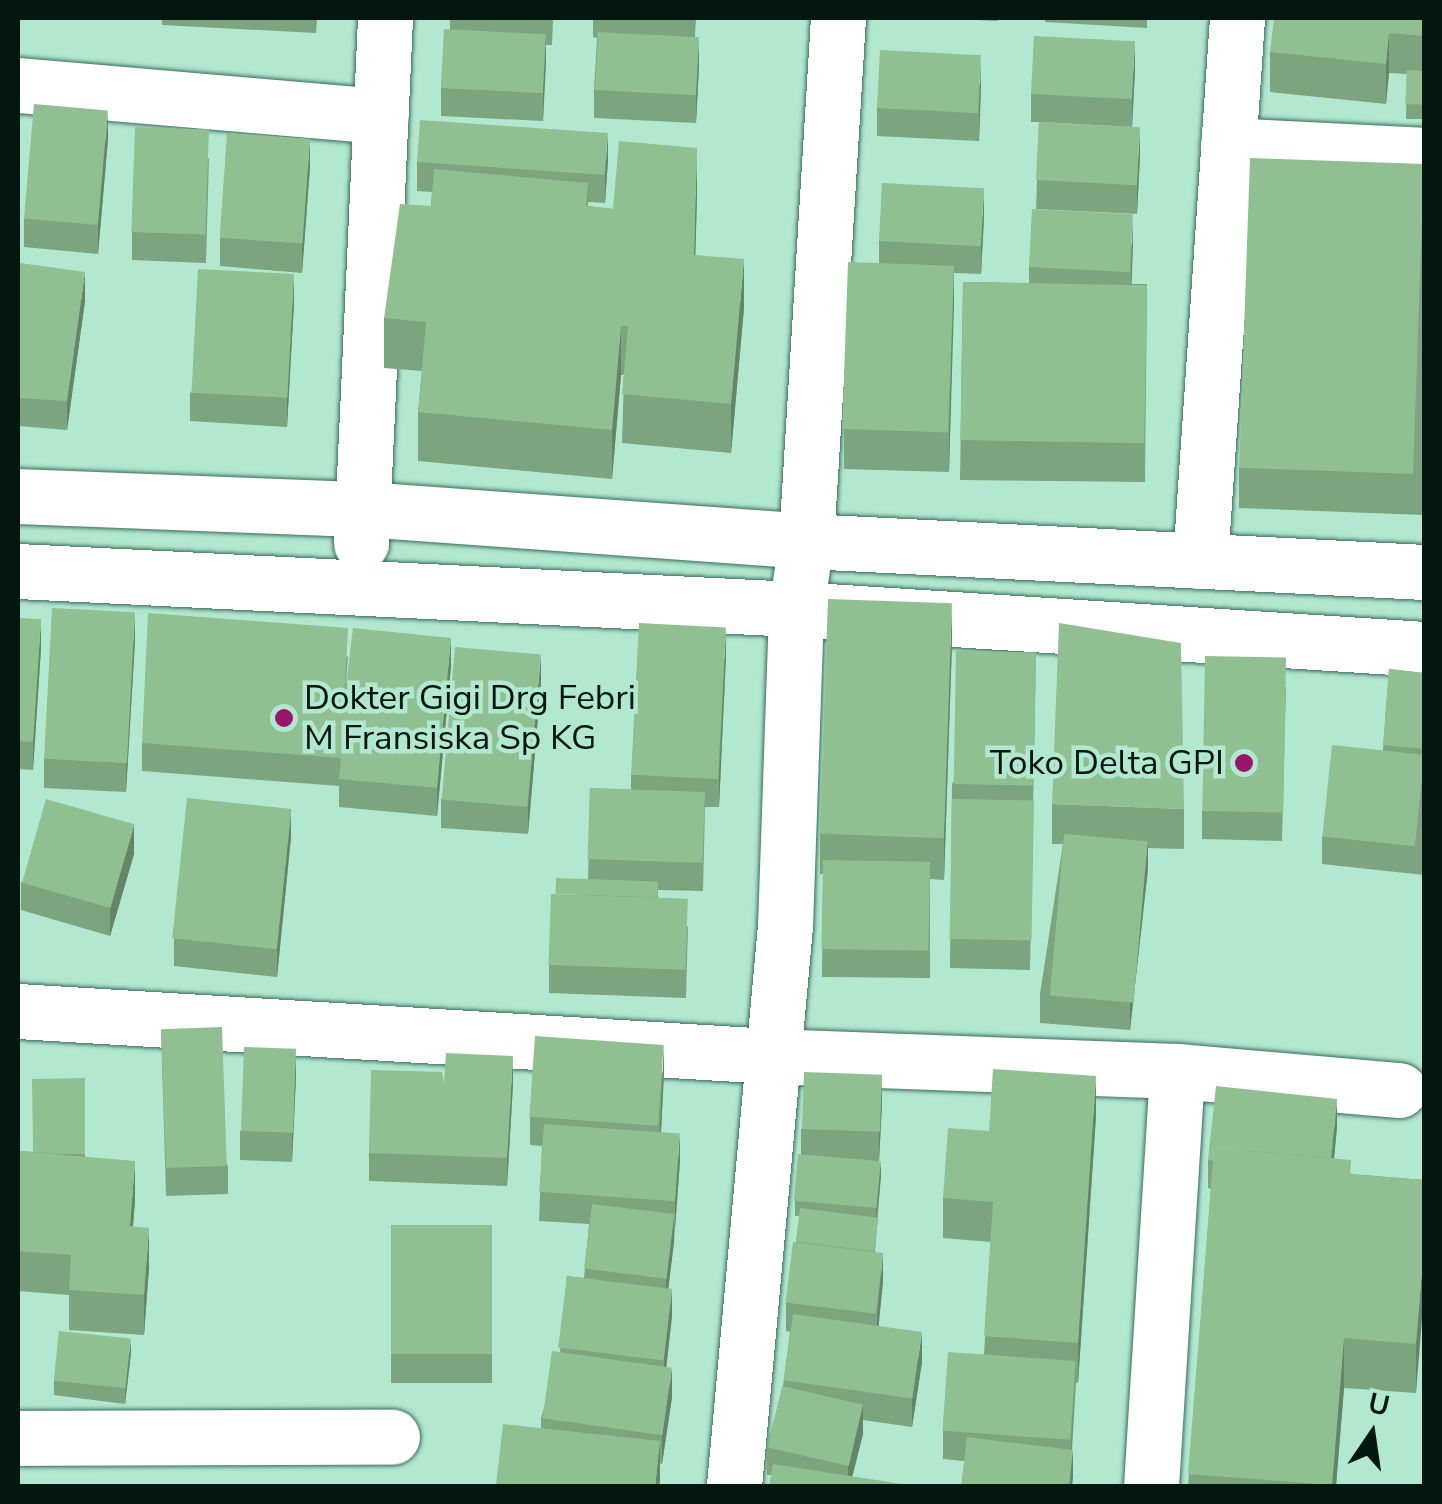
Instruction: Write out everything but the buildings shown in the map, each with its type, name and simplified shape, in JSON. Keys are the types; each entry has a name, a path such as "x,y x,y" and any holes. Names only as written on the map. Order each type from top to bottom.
{"street":[{"path":"360,586 385,18"},
{"path":"734,1486 770,1056 785,926 796,609 806,540 838,18"},
{"path":"1200,561 1236,18"},
{"path":"18,85 381,116"},
{"path":"1228,145 1424,155"},
{"path":"18,496 362,509 806,540 1424,572"},
{"path":"18,571 796,609 1424,649"},
{"path":"18,1011 770,1056 1177,1071 1399,1090"},
{"path":"1151,1486 1177,1071"},
{"path":"18,1438 392,1437"}],"place":[{"name":"Dokter Gigi Drg Febri M Fransiska Sp KG","path":"284,718"},
{"name":"Toko Delta GPI","path":"1244,763"}]}
